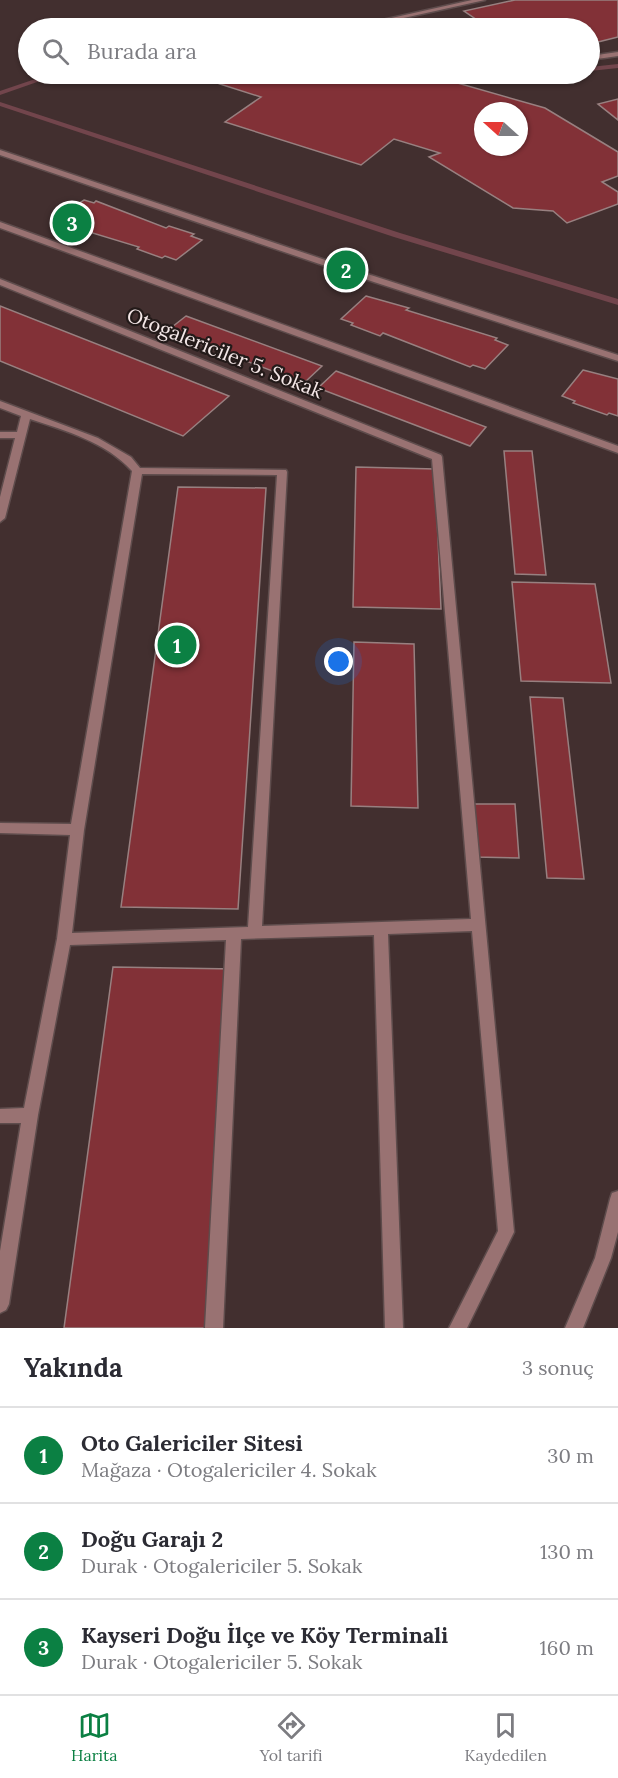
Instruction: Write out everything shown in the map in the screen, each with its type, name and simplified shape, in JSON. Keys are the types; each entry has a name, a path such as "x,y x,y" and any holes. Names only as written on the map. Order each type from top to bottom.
{"street":[{"path":"395,18 482,0"},
{"path":"600,57 618,54"},
{"path":"0,153 346,270 618,358"},
{"path":"0,225 618,450"},
{"name":"Otogalericiler 5. Sokak","path":"0,282 437,457 479,925"},
{"path":"0,404 106,444 131,460 137,471 77,830 64,939 30,1115 0,1304"},
{"path":"0,518 26,415"},
{"path":"0,435 20,435"},
{"path":"137,471 282,472 255,932"},
{"path":"0,828 77,830"},
{"path":"64,939 479,925 506,1232 458,1328"},
{"path":"381,928 394,1328"},
{"path":"214,1328 234,933"},
{"path":"0,1116 30,1115"},
{"path":"574,1328 603,1258 618,1199"},
{"path":"603,1258 618,1235"}],"building":[{"path":"515,0 618,0 618,37 600,42 600,18 474,18 464,11"},
{"path":"220,84 461,84 524,102 474,102 474,156 528,156 528,103 545,108 618,152 618,176 602,182 618,192 618,204 567,223 553,211 513,208 429,157 440,153 394,139 361,165 225,122 261,97"},
{"path":"618,99 618,120 598,104"},
{"path":"84,200 94,203 96,201 166,228 169,226 194,234 191,236 202,240 176,260 165,256 162,258 137,249 139,247 63,224 66,222 56,218"},
{"path":"366,296 497,338 495,340 508,345 485,369 473,365 470,367 383,333 380,336 341,319"},
{"path":"0,306 229,396 183,436 0,361"},
{"path":"186,316 322,366 304,383 167,331"},
{"path":"583,370 618,379 618,416 609,413 607,415 573,403 575,401 562,396"},
{"path":"336,371 486,427 470,446 318,388"},
{"path":"504,451 532,451 546,575 515,574"},
{"path":"356,467 435,469 441,609 353,607"},
{"path":"178,487 266,488 238,909 121,907"},
{"path":"512,582 595,584 611,683 521,681"},
{"path":"354,642 414,644 418,808 351,806"},
{"path":"530,697 563,698 584,879 547,878"},
{"path":"472,804 515,804 519,858 475,857"},
{"path":"113,967 234,969 210,1328 64,1328"}],"waterway":[{"path":"600,68 618,66"},
{"path":"0,93 27,84"},
{"path":"0,104 397,235 618,302"}],"place":[{"name":"Kayseri Doğu İlçe ve Köy Terminali","path":"72,223"},
{"name":"Doğu Garajı 2","path":"346,270"},
{"name":"Oto Galericiler Sitesi","path":"177,645"}]}
